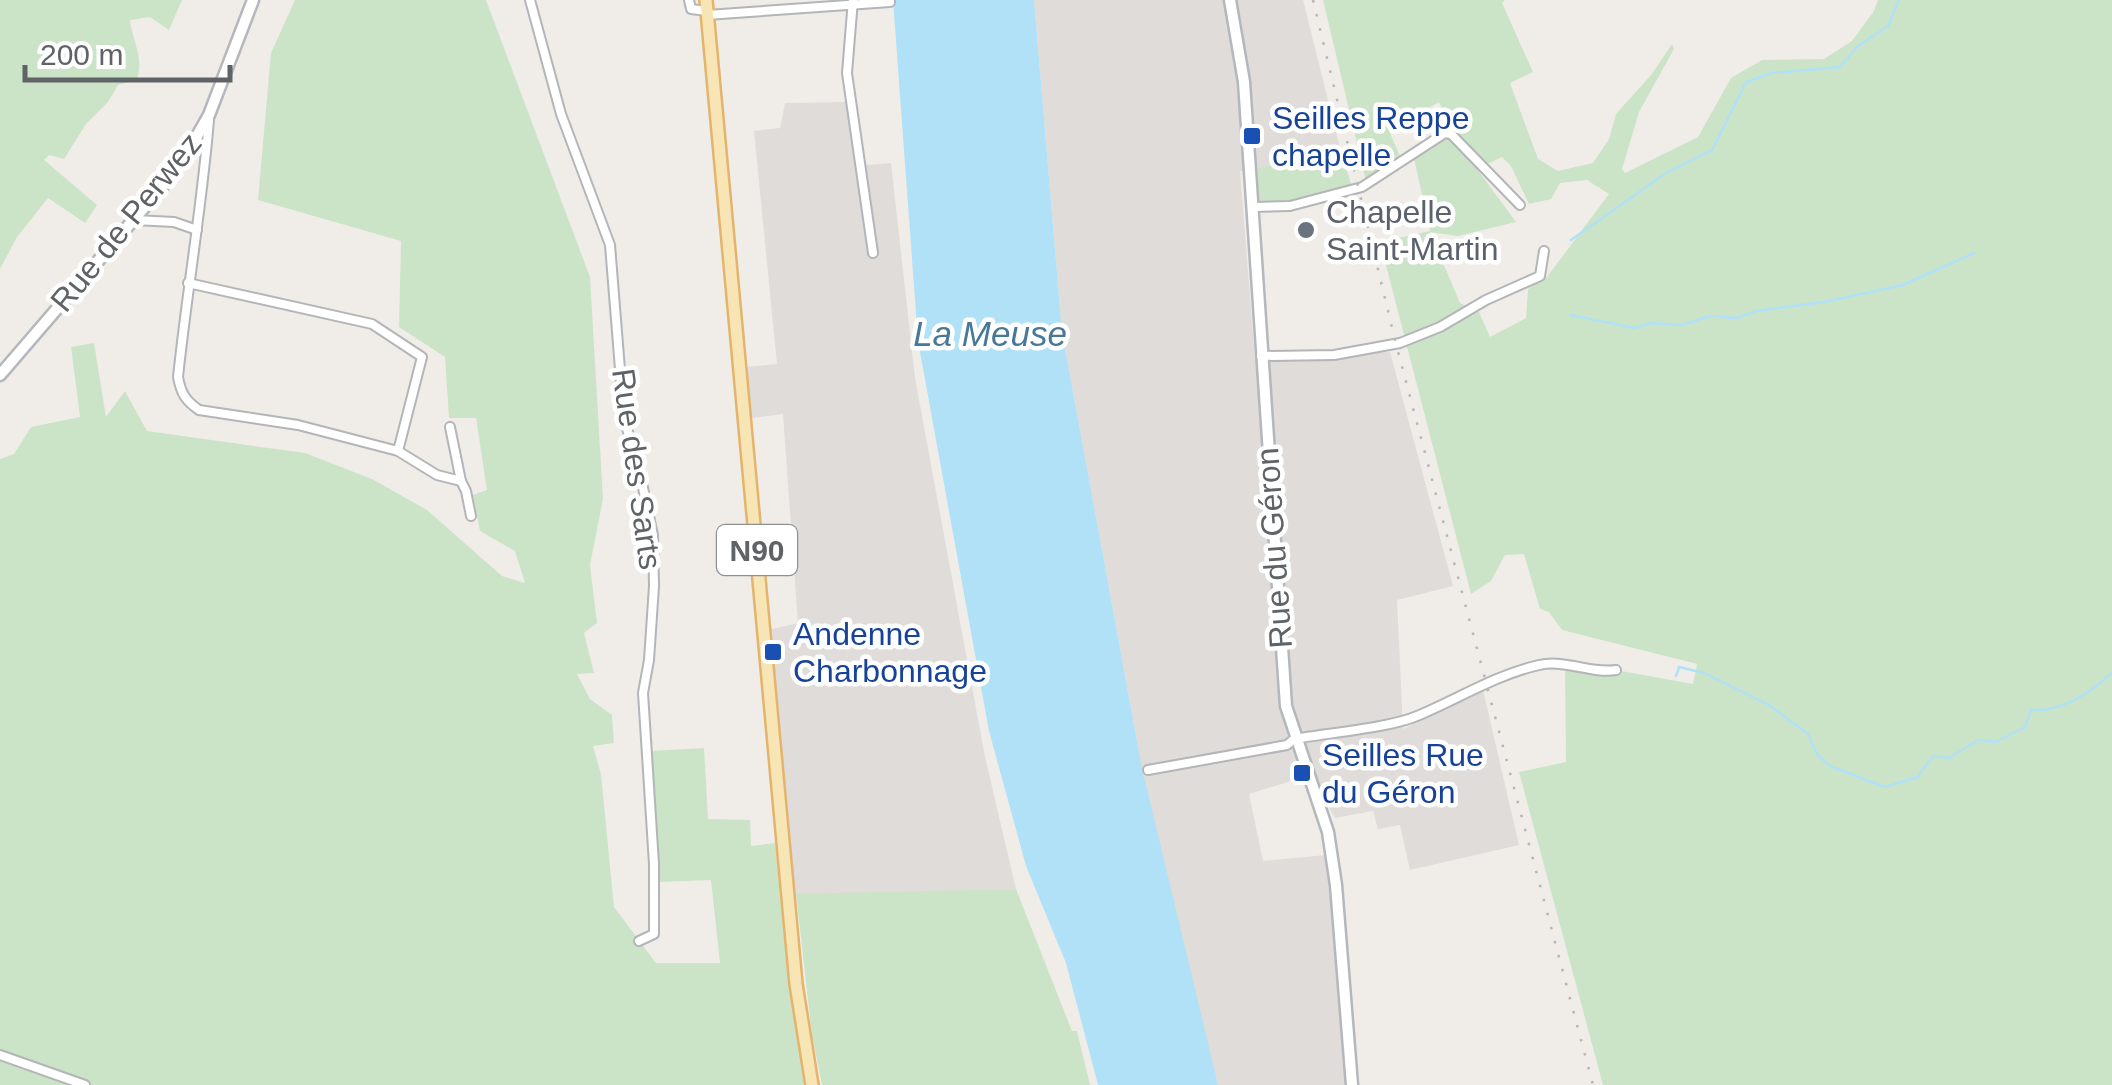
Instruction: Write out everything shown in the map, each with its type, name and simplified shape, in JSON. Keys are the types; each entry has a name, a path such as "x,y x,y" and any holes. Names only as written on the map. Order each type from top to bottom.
{"main road":[{"name":"Rue de Perwez","path":"0,375 166,182 209,115 253,0"},
{"name":"Rue du Géron","path":"1230,0 1244,82 1254,207 1286,706 1328,832 1352,1085"},
{"name":"N90","path":"706,9 800,1023 812,1085"}],"street":[{"name":"Rue des Sarts","path":"530,0 561,114 610,245 624,419 653,535 654,586 642,693 654,864 654,934 640,942"},
{"path":"689,0 691,9 890,2"},
{"path":"852,2 847,72 873,253"},
{"path":"209,115 178,377 180,391 200,410 298,425 398,451 426,470 461,480"},
{"path":"1254,207 1290,206 1362,188 1445,133 1451,134 1520,205"},
{"path":"134,220 174,222 198,230"},
{"path":"1261,356 1334,355 1420,336 1540,276 1544,252"},
{"path":"188,284 340,314 372,324 406,345 422,358 398,451"},
{"path":"450,427 471,516"},
{"path":"1148,770 1413,718 1486,682 1540,665 1561,662 1602,672 1616,670"},
{"path":"0,1055 86,1085"}],"shaded area":[{"path":"1034,0 1303,0 1341,152 1240,171 1255,360 1390,352 1453,586 1397,600 1403,729 1483,690 1519,845 1410,870 1400,825 1378,829 1373,811 1335,818 1310,775 1249,794 1263,861 1326,855 1347,1085 1215,1085 1142,768 1062,332"},
{"path":"846,102 855,166 891,163 915,378 985,757 1016,889 787,896 764,631 798,623 783,414 751,418 745,367 777,364 754,131 780,128 785,103"}],"green space":[{"path":"0,0 182,0 169,30 150,17 130,20 139,57 137,80 118,85 64,159 49,155 44,160 97,205 85,223 48,198 17,237 0,269"},
{"path":"295,0 486,0 590,277 603,499 590,565 597,623 584,633 594,673 577,674 590,699 612,715 614,743 593,746 601,774 614,907 656,963 720,963 711,880 659,882 651,751 704,748 708,819 750,820 751,846 775,843 793,1012 808,1085 0,1085 0,459 14,454 31,427 80,417 71,347 94,343 106,417 125,391 147,431 305,453 372,479 427,510 502,576 525,583 515,551 480,531 473,495 487,490 476,418 449,418 445,357 399,327 401,241 258,200 271,53"},
{"path":"1323,0 1505,0 1502,3 1533,72 1510,83 1538,159 1558,171 1593,163 1609,139 1616,114 1672,44 1674,49 1639,112 1622,169 1625,173 1698,137 1731,78 1762,60 1824,59 1852,41 1878,0 2112,0 2112,1085 1603,1085 1519,772 1566,762 1565,668 1616,670 1693,684 1697,664 1562,630 1549,612 1540,609 1524,554 1505,555 1491,581 1471,594 1380,242 1430,231 1413,154 1451,129 1439,102 1389,131 1400,156 1366,181","holes":["1502,157 1511,166 1529,204 1551,199 1560,183 1587,180 1609,194 1547,277 1528,289 1526,318 1490,337 1479,312 1460,303 1430,232 1458,236 1516,222 1477,169"]},
{"path":"1341,152 1353,190 1307,202 1258,207 1256,168"},
{"path":"1016,889 1072,1031 1077,1031 1090,1085 822,1085 812,1035 796,894"}],"water":[{"name":"La Meuse","path":"893,0 1034,0 1062,332 1142,768 1218,1085 1098,1085 1066,963 1026,866 989,731 918,341"}],"waterway":[{"path":"1571,240 1666,173 1712,150 1746,82 1772,73 1840,67 1858,46 1888,26 1899,0"},
{"path":"1571,315 1634,328 1652,323 1682,325 1709,316 1736,318 1903,285 1974,253"},
{"path":"1676,676 1679,667 1704,673 1769,705 1808,734 1817,754 1830,766 1885,787 1918,777 1933,756 1949,758 1978,740 1996,742 2025,727 2031,710 2065,704 2112,673"}],"railway":[{"path":"1313,0 1396,344 1593,1085"}],"place":[{"name":"Seilles Reppe chapelle","path":"1252,136"},
{"name":"Chapelle Saint-Martin","path":"1306,230"},
{"name":"Andenne Charbonnage","path":"773,652"},
{"name":"Seilles Rue du Géron","path":"1302,773"}]}
